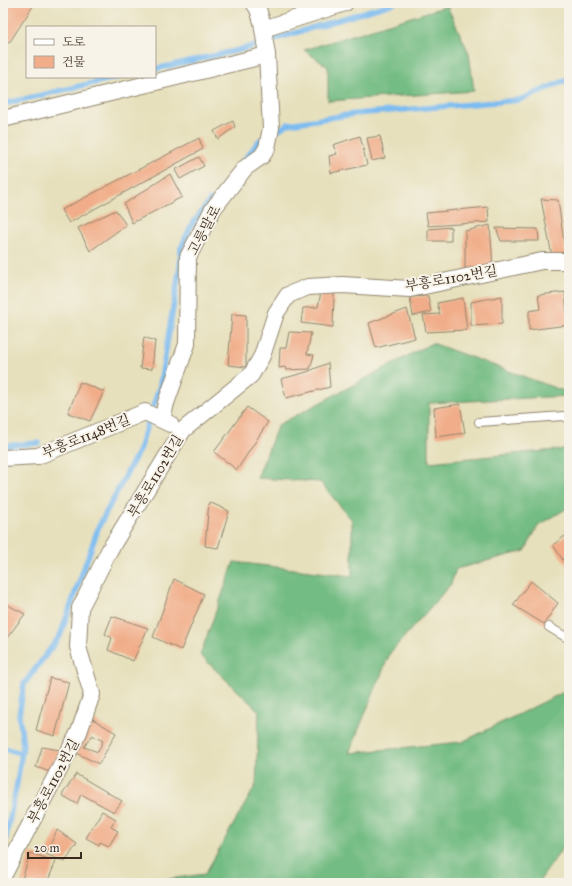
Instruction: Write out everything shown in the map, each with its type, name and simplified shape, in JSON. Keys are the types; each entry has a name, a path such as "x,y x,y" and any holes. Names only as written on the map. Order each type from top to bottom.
{"street":[{"name":"고릉말로","path":"162,420 166,403 187,344 188,257 213,209 245,168 262,156 267,148 271,128 267,55 258,9 254,3"},
{"path":"263,32 345,3"},
{"path":"3,119 267,55"},
{"name":"부흥로1102번길","path":"3,876 79,732 92,694 78,647 80,608 110,549 183,430 251,375 262,356 276,313 288,295 308,287 342,285 410,289 542,261 569,261"},
{"name":"부흥로1148번길","path":"3,458 38,456 145,412 162,420"},
{"path":"162,420 183,430"}],"lane":[{"path":"479,422 564,416 569,419"},
{"path":"550,627 569,639"}],"green space":[{"path":"447,6 469,53 474,91 328,101 328,67 304,50"},
{"path":"432,343 569,393 569,396 429,403 429,462 566,449 569,454 569,507 538,526 525,551 456,569 451,584 390,653 349,753 462,742 564,692 569,693 569,839 538,883 141,883 205,874 256,785 259,711 200,655 234,562 352,576 352,520 320,482 257,478 278,425"}],"building":[{"path":"3,3 35,3 9,43 3,40"},
{"path":"233,121 235,127 218,139 214,131"},
{"path":"360,136 367,165 331,173 329,156 337,154 333,145"},
{"path":"380,136 385,158 372,161 367,138"},
{"path":"199,138 203,149 69,223 61,210"},
{"path":"199,157 204,166 180,179 175,170"},
{"path":"170,174 182,197 132,223 124,204"},
{"path":"541,199 558,200 566,256 552,256"},
{"path":"488,207 489,222 428,226 426,213"},
{"path":"116,210 126,225 90,251 78,228"},
{"path":"490,225 493,267 465,270 465,231"},
{"path":"451,227 451,241 428,241 428,229"},
{"path":"496,228 538,229 539,241 501,241"},
{"path":"321,292 334,292 333,327 301,323 303,308 318,307"},
{"path":"565,292 568,325 529,330 529,311 540,309 538,295"},
{"path":"428,296 431,312 413,316 410,297"},
{"path":"502,296 502,324 471,326 471,302"},
{"path":"463,298 467,330 426,332 423,315 440,314 437,303"},
{"path":"407,309 415,338 376,348 369,323"},
{"path":"232,314 246,315 246,367 228,365"},
{"path":"289,332 311,333 307,354 314,355 310,369 286,370 285,367 279,368 280,348 286,348"},
{"path":"144,337 155,341 152,369 140,368"},
{"path":"328,363 330,387 286,398 281,379 307,372"},
{"path":"80,382 102,391 105,389 90,421 68,413"},
{"path":"460,404 465,433 436,437 434,408"},
{"path":"247,407 268,422 237,470 214,452"},
{"path":"209,502 229,511 218,548 205,546"},
{"path":"569,533 569,564 567,566 553,545"},
{"path":"174,579 204,594 181,650 153,637"},
{"path":"531,581 558,603 544,624 513,605"},
{"path":"4,603 25,614 3,643 3,604"},
{"path":"112,616 148,628 133,661 108,650 112,638 105,634"},
{"path":"50,678 69,682 55,736 36,730"},
{"path":"91,718 116,733 99,764 76,753","holes":["92,735 103,741 98,752 84,747"]},
{"path":"42,747 60,750 50,772 36,767"},
{"path":"76,774 122,801 114,812 81,794 77,804 62,795"},
{"path":"102,811 116,819 111,827 118,831 109,846 100,842 99,845 86,838"},
{"path":"57,830 77,844 65,862 46,854"},
{"path":"30,853 56,861 47,883 21,883"}],"waterway":[{"path":"156,69 239,50 394,3"},
{"path":"3,104 115,78"},
{"path":"273,133 288,124 355,114 519,100 569,79"},
{"path":"242,163 259,141 266,137"},
{"path":"3,851 23,745 19,715 24,684 60,636 99,526 139,450 160,385 180,267 181,248 191,226 210,200"},
{"path":"3,446 39,443"},
{"path":"3,748 21,753"}]}
